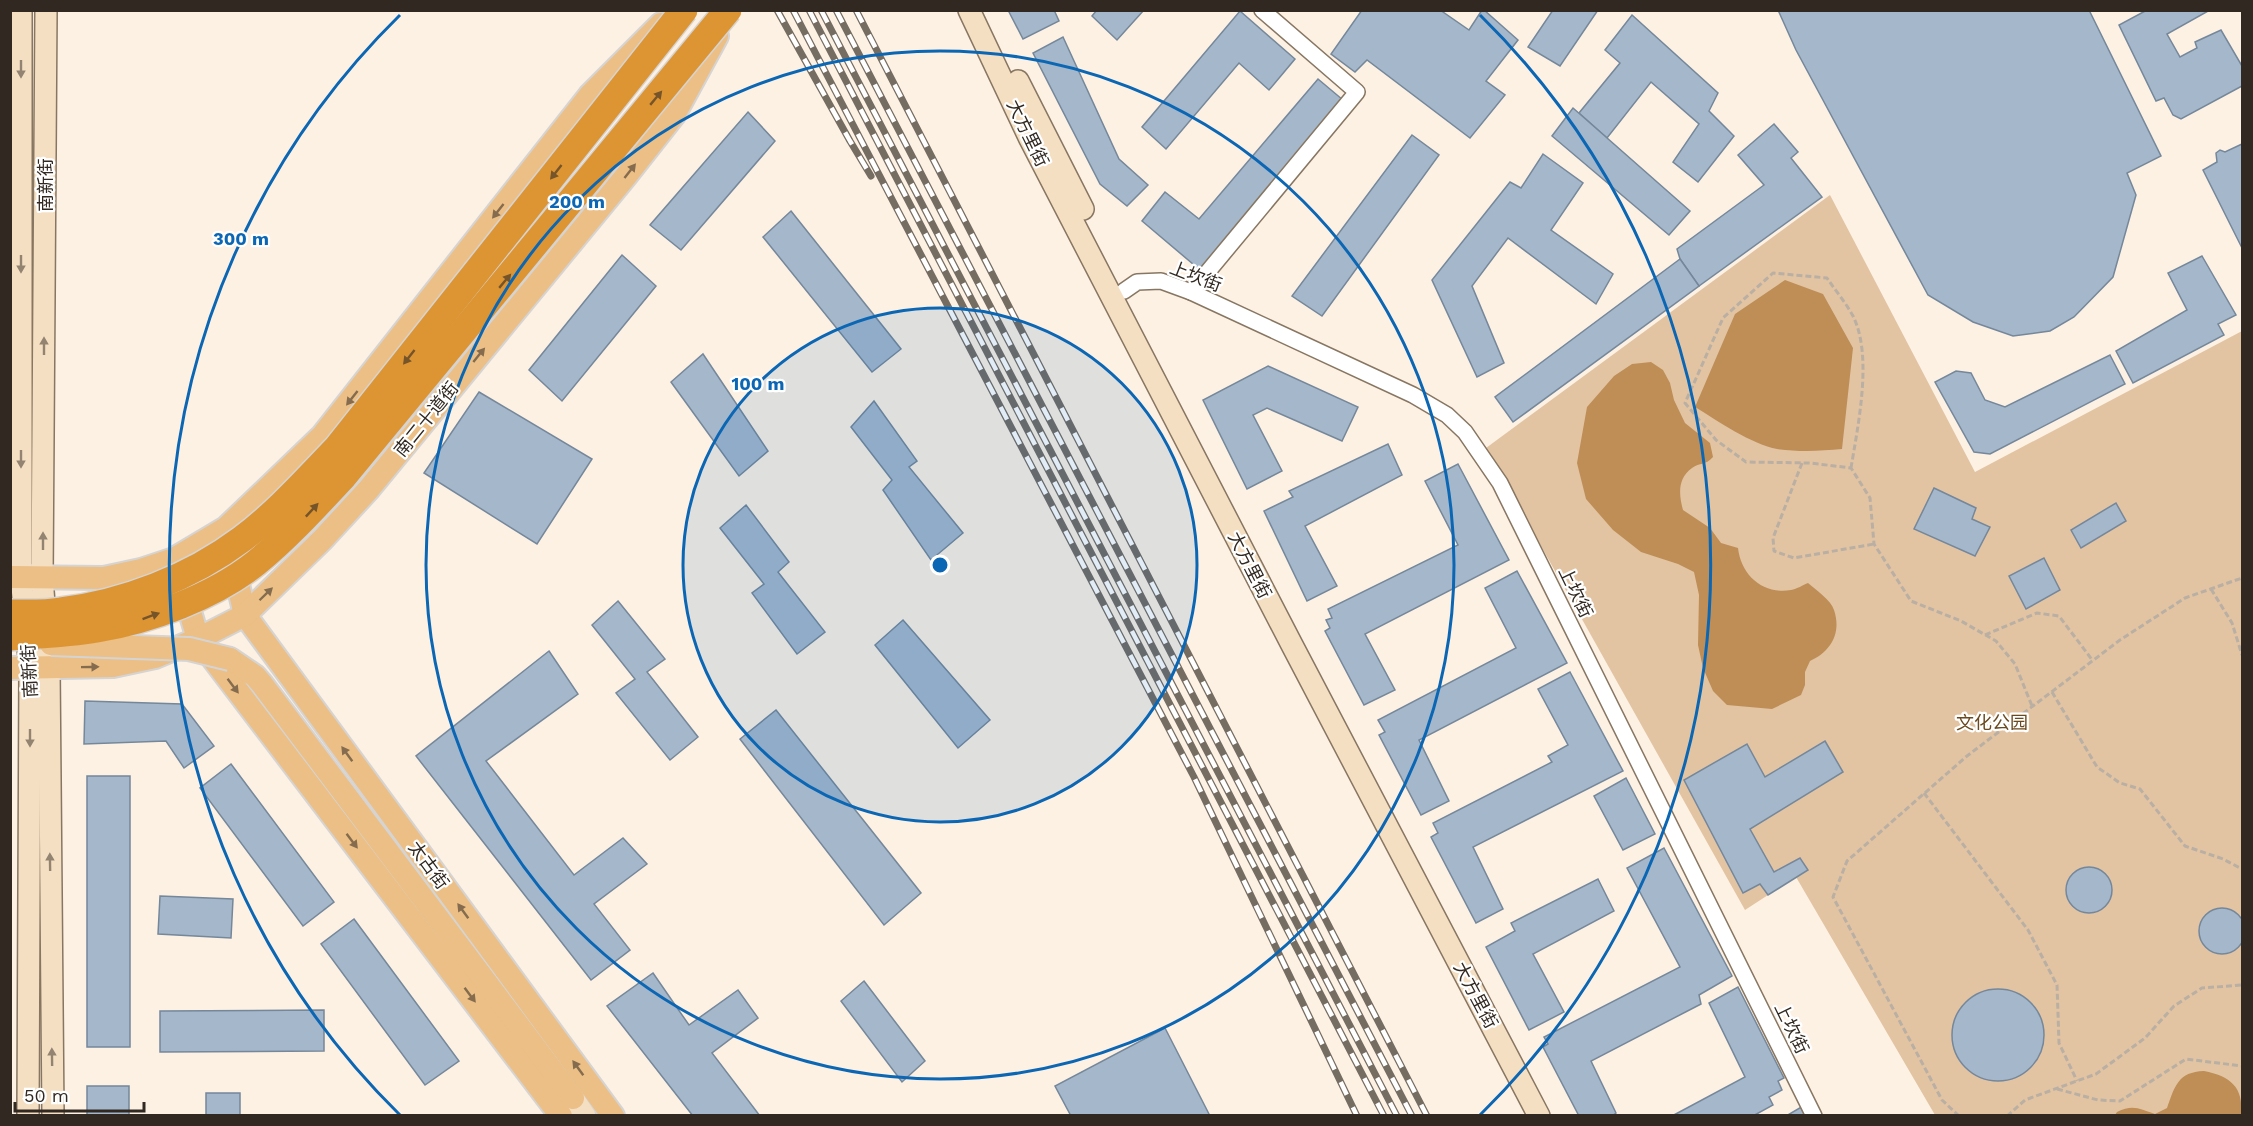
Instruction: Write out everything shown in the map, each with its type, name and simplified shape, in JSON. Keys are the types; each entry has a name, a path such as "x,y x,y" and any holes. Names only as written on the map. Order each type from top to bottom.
{"highway":[{"path":"10,613 60,612 131,597 209,561 243,539 337,448 684,10"},
{"path":"10,637 96,630 142,619 186,603 255,564 298,525 344,476 729,10"}],"main road":[{"name":"南新街","path":"21,10 25,578 53,1116"},
{"name":"南新街","path":"25,578 46,10"},
{"path":"25,578 104,578 141,570 174,559 226,528 322,436 590,95 675,10"},
{"name":"南二十道街","path":"30,668 113,666 155,657 198,639 245,615 322,540 368,490 626,176 674,115 729,10"},
{"name":"大方里街","path":"969,10 1041,160 1539,1116"},
{"name":"大方里街","path":"983,10 1124,291 1551,1116"},
{"path":"226,528 245,615"},
{"path":"174,559 198,639"},
{"name":"太古街","path":"245,615 613,1116"},
{"name":"太古街","path":"198,639 573,1110"},
{"name":"太古街","path":"10,643 189,649 230,659 255,676 573,1110"},
{"name":"南新街","path":"28,1116 20,1004 30,668"}],"street":[{"path":"1191,292 1357,92 1271,13"},
{"name":"上坎街","path":"1124,291 1137,282 1161,281 1191,292 1413,394 1447,415 1465,432 1500,483 1814,1116"}],"path":[{"path":"1851,468 1802,463 1746,462 1716,440 1685,403 1723,318 1773,273 1827,278 1854,317 1864,354 1858,429 1851,468 1870,498 1874,544 1911,601 1961,621 1996,641 2015,664 2032,706"},
{"path":"1802,463 1773,538 1774,551 1794,558 1874,544"},
{"path":"1959,1116 1942,1100 1833,897 1847,861 1967,756 2120,640 2185,598 2242,578"},
{"path":"2211,589 2232,623 2242,655"},
{"path":"1985,635 2037,613 2059,616 2092,661"},
{"path":"2052,692 2097,766 2120,783 2140,789 2185,846 2242,868"},
{"path":"1924,793 2028,930 2057,985 2059,1043 2077,1081"},
{"path":"2007,1116 2025,1100 2096,1074 2137,1044 2174,1006 2202,988 2242,985"},
{"path":"2056,1089 2098,1100 2120,1101 2186,1059 2242,1066"}],"green space":[{"name":"文化公园","path":"1830,195 1975,472 2242,331 2242,1115 1935,1115 1796,877 1745,910 1486,448"}],"shaded area":[{"path":"1785,280 1823,294 1853,348 1842,449 1802,451 1767,447 1695,407 1735,314"},
{"path":"1651,362 1663,370 1685,423 1710,443 1713,457 1692,468 1684,477 1680,488 1683,510 1710,528 1721,543 1738,548 1744,567 1755,581 1781,591 1808,583 1827,599 1834,610 1835,634 1823,653 1810,661 1805,672 1805,685 1801,695 1772,709 1727,705 1713,691 1703,668 1698,645 1699,595 1694,572 1678,564 1641,552 1613,530 1586,499 1577,463 1587,407 1614,376 1632,364"},
{"path":"2204,1071 2221,1076 2233,1084 2240,1097 2241,1115 2115,1115 2117,1112 2132,1108 2155,1114 2167,1108 2175,1087 2183,1077"}],"building":[{"path":"1008,10 1054,10 1059,21 1023,39"},
{"path":"1097,10 1144,10 1117,40 1092,16"},
{"path":"1362,10 1440,10 1469,30 1484,10 1518,40 1486,81 1505,95 1470,138 1367,60 1355,72 1331,54"},
{"path":"1553,10 1598,10 1560,66 1528,47"},
{"path":"1778,10 2089,10 2161,156 2127,173 2136,195 2113,277 2074,317 2050,331 2013,336 1973,322 1928,295 1796,50"},
{"path":"2147,10 2210,10 2167,34 2180,57 2197,48 2195,42 2221,30 2242,66 2242,86 2181,119 2173,115 2164,98 2156,101 2119,25"},
{"path":"1240,11 1295,59 1269,90 1239,63 1166,149 1142,127"},
{"path":"1632,15 1718,93 1709,111 1734,136 1698,182 1673,162 1699,124 1651,82 1607,138 1579,113 1620,63 1605,50"},
{"path":"1063,37 1119,159 1148,185 1127,206 1100,184 1033,53"},
{"path":"1318,79 1343,100 1200,270 1142,221 1165,192 1199,219"},
{"path":"1573,108 1690,211 1669,235 1552,136"},
{"path":"748,112 775,141 681,250 650,225"},
{"path":"1774,124 1798,152 1791,158 1822,197 1699,286 1680,259 1677,249 1764,185 1738,155"},
{"path":"1412,135 1439,155 1322,316 1292,296"},
{"path":"2242,144 2242,248 2203,170 2217,162 2216,153 2220,150 2225,152"},
{"path":"1543,154 1583,183 1551,230 1613,274 1596,304 1508,238 1472,286 1504,363 1477,377 1432,280 1510,182 1521,188"},
{"path":"791,211 901,349 872,372 763,237"},
{"path":"622,255 656,286 562,401 529,370"},
{"path":"2202,256 2236,315 2218,324 2224,335 2133,383 2116,351 2187,310 2168,273"},
{"path":"1680,259 1699,286 1513,422 1495,397"},
{"path":"703,354 768,451 739,476 671,382"},
{"path":"2110,355 2125,384 1990,454 1974,452 1935,382 1956,371 1971,373 1985,400 2005,407"},
{"path":"1268,366 1358,407 1342,441 1267,408 1253,415 1282,471 1247,489 1203,400"},
{"path":"479,392 592,459 537,544 424,473"},
{"path":"874,401 917,461 909,467 963,533 931,560 883,490 892,480 851,427"},
{"path":"1388,444 1402,475 1305,526 1337,586 1307,601 1264,511 1293,497 1289,491"},
{"path":"1458,464 1509,560 1365,634 1395,690 1364,705 1325,631 1330,628 1326,620 1332,618 1328,609 1458,545 1425,481"},
{"path":"1934,488 1976,508 1972,519 1990,527 1975,556 1914,529"},
{"path":"2116,503 2126,521 2081,548 2071,530"},
{"path":"746,505 789,562 778,572 825,632 797,654 752,593 764,584 720,528"},
{"path":"2044,558 2060,590 2026,609 2009,576"},
{"path":"1517,571 1567,663 1419,740 1449,801 1421,815 1379,735 1385,732 1378,720 1516,648 1485,588"},
{"path":"618,601 665,659 647,672 698,737 670,760 616,693 635,679 592,625"},
{"path":"903,620 990,720 958,748 875,645"},
{"path":"549,651 578,694 486,761 574,875 623,838 647,864 594,904 630,950 591,980 416,756"},
{"path":"1570,672 1623,771 1473,847 1503,909 1476,923 1431,837 1438,833 1433,823 1552,762 1548,756 1568,745 1538,689"},
{"path":"85,701 182,704 214,746 184,768 166,741 84,744"},
{"path":"776,710 921,893 884,925 740,739"},
{"path":"1825,741 1843,772 1750,829 1774,872 1800,858 1808,870 1768,895 1760,884 1743,893 1684,780 1747,744 1765,777"},
{"path":"231,764 334,902 303,926 200,788"},
{"path":"87,776 130,776 130,1047 87,1047"},
{"path":"1626,778 1655,834 1623,850 1594,796"},
{"path":"1664,848 1732,976 1699,995 1701,1004 1591,1061 1616,1113 1612,1116 1579,1116 1543,1047 1548,1044 1544,1037 1680,967 1627,868"},
{"path":"2089,867 2105,874 2112,890 2105,906 2089,913 2073,906 2066,890 2073,874"},
{"path":"1598,879 1614,911 1533,954 1564,1012 1529,1030 1486,947 1515,931 1511,923"},
{"path":"160,896 233,899 231,938 158,934"},
{"path":"2222,908 2238,915 2245,931 2238,947 2222,954 2206,947 2199,931 2206,915"},
{"path":"354,919 459,1061 425,1085 321,944"},
{"path":"653,973 689,1025 738,990 758,1018 712,1053 760,1116 693,1116 607,1006"},
{"path":"864,981 925,1061 902,1082 841,1001"},
{"path":"1738,987 1784,1078 1778,1081 1782,1090 1769,1097 1773,1105 1753,1116 1672,1116 1745,1077 1709,1003"},
{"path":"1998,989 2016,992 2031,1002 2041,1017 2044,1035 2041,1053 2031,1068 2016,1078 1998,1081 1980,1078 1965,1068 1955,1053 1952,1035 1955,1017 1965,1002 1980,992"},
{"path":"324,1010 324,1051 160,1052 160,1011"},
{"path":"1165,1028 1210,1116 1071,1116 1055,1086"},
{"path":"87,1086 129,1086 129,1116 87,1116"},
{"path":"206,1093 240,1093 240,1116 206,1116"},
{"path":"1803,1106 1809,1116 1786,1116"}],"railway":[{"path":"777,10 871,176"},
{"path":"793,10 1194,777 1357,1116"},
{"path":"809,10 1384,1116"},
{"path":"821,10 1397,1116"},
{"path":"836,10 1412,1116"},
{"path":"856,10 1427,1116"}]}
